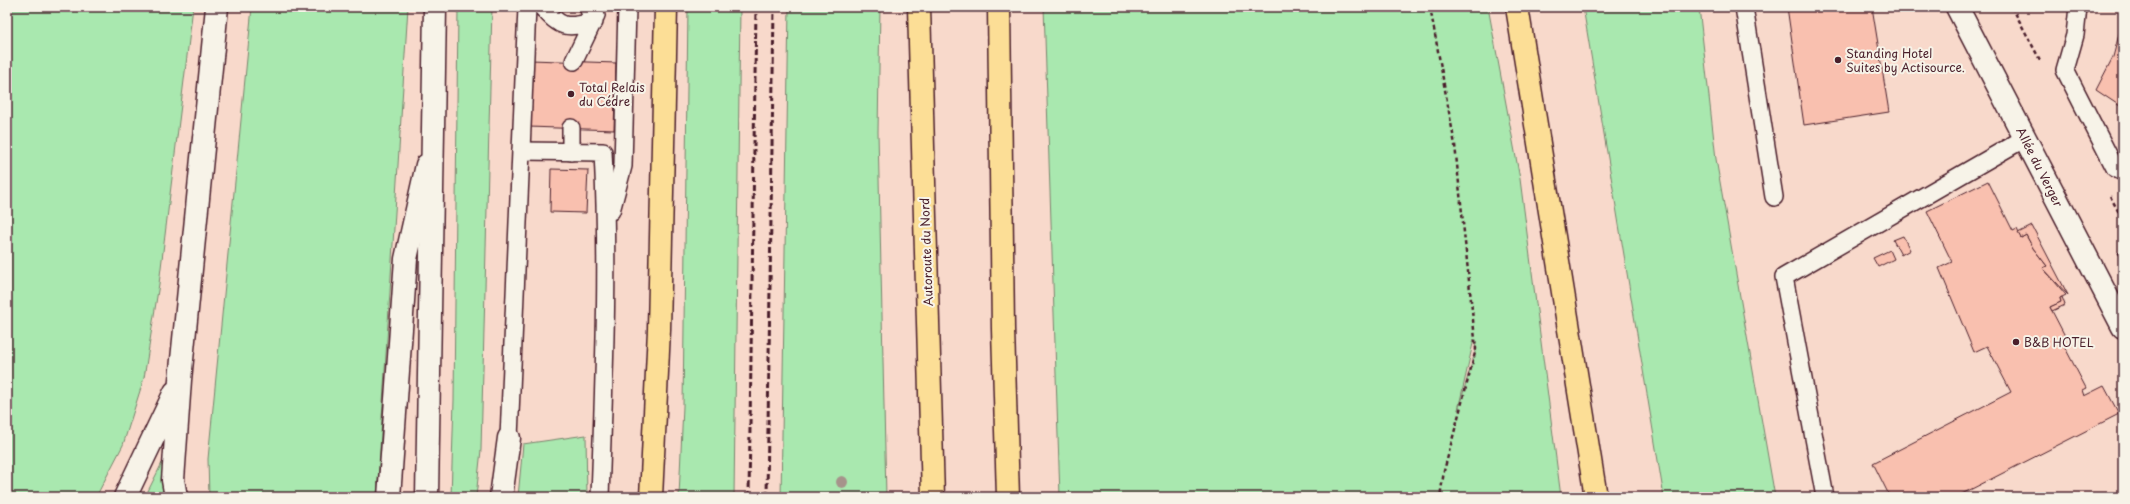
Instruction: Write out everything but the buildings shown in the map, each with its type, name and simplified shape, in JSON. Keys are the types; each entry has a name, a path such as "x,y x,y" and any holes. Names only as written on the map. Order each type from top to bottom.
{"highway":[{"path":"651,497 659,330 666,7"},
{"name":"Autoroute du Nord","path":"919,7 933,497"},
{"path":"999,7 1003,329 1008,497"},
{"path":"1517,7 1596,497"}],"street":[{"path":"176,497 174,480 180,380 217,7"},
{"path":"428,497 435,7"},
{"name":"Allée du Verger","path":"1957,7 2123,327"},
{"path":"389,497 406,259 433,140"},
{"path":"125,497 180,380"},
{"path":"501,497 509,438"}],"lane":[{"path":"509,438 527,7"},
{"path":"542,7 555,21 570,27 593,12"},
{"path":"607,227 623,166 627,7"},
{"path":"1744,7 1774,197"},
{"path":"2078,7 2075,35 2065,70 2115,168 2123,172"},
{"path":"574,61 593,12"},
{"path":"571,128 571,152"},
{"path":"1825,497 1784,277 2025,138"},
{"path":"521,151 604,152 607,227 604,428 600,497"}],"path":[{"path":"1430,7 1455,145 1476,349 1444,471 1440,497"}],"shaded area":[{"path":"7,7 2123,7 2123,497 7,497"}],"green space":[{"path":"7,7 193,7 159,284 144,378 123,445 96,497 7,497"},
{"path":"252,7 408,7 377,497 209,497 208,459"},
{"path":"458,7 492,7 481,450 476,497 451,497 454,400"},
{"path":"688,7 740,7 734,497 679,497 683,406"},
{"path":"789,7 880,7 878,132 886,497 781,497"},
{"path":"1044,7 1488,7 1520,179 1561,497 1060,497","holes":["1474,339 1476,349 1458,410"]},
{"path":"1583,7 1699,7 1716,159 1775,497 1664,497"},
{"path":"586,435 587,497 518,497 523,444"},
{"path":"162,463 166,497 145,497"}],"railway":[{"path":"749,497 756,7"},
{"path":"767,497 774,7"}],"place":[{"name":"Standing Hotel Suites by Actisource.","path":"1838,60"},
{"name":"Total Relais du Cédre","path":"571,94"},
{"name":"B&B HOTEL","path":"2016,342"}]}
